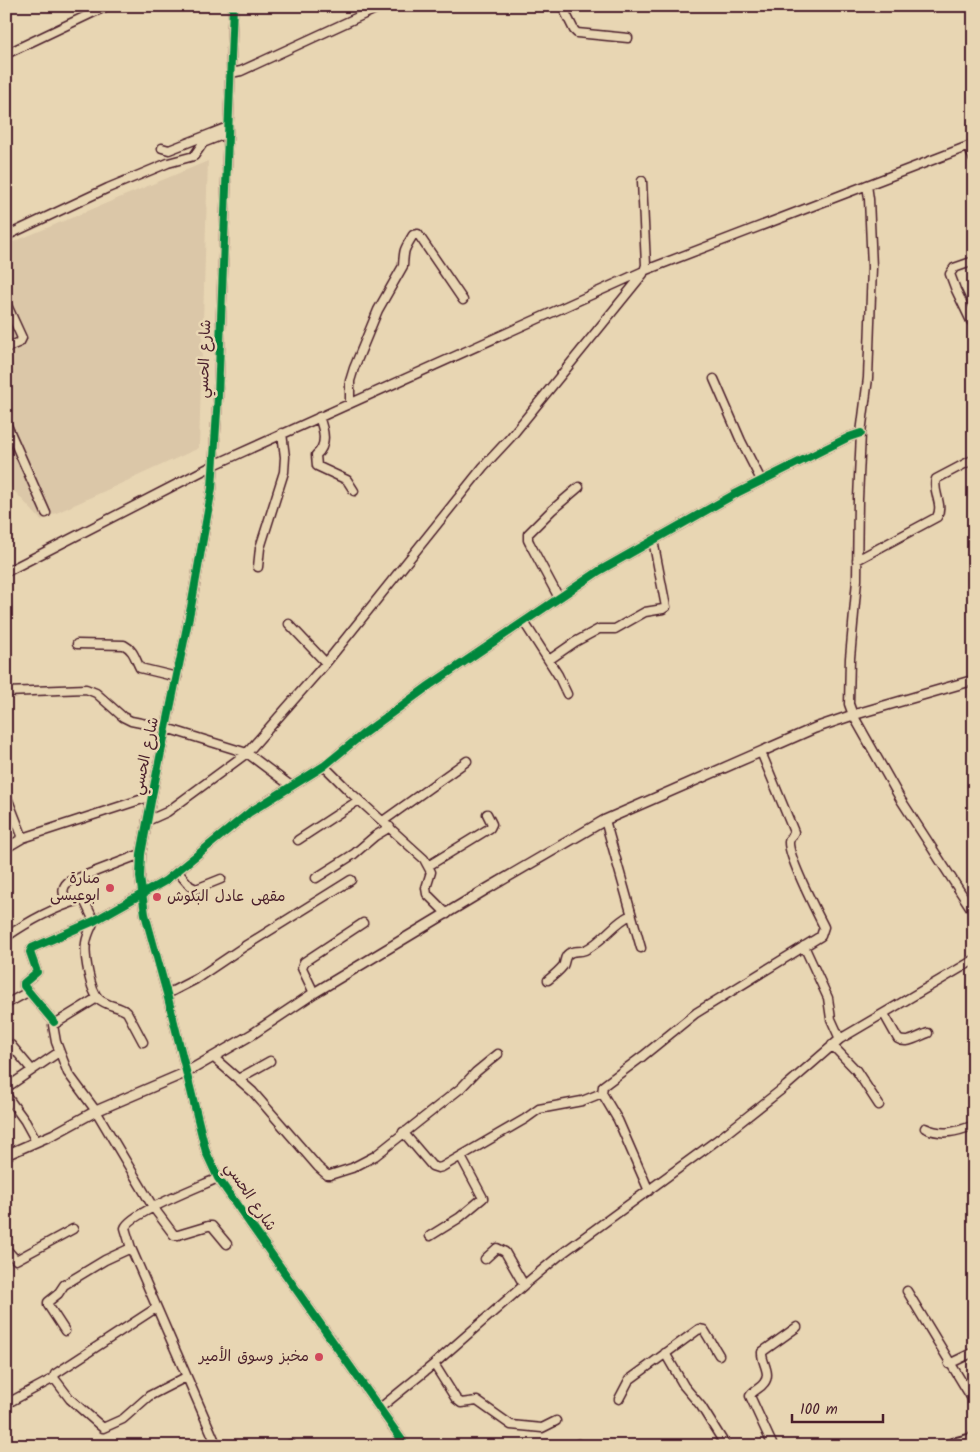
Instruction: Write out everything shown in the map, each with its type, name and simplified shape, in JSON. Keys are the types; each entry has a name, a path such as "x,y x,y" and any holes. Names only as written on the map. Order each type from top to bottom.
{"highway":[{"path":"947,1446 974,1439"}],"main road":[{"path":"6,1154 96,1111 187,1072 213,1058 314,993 605,820 794,737 852,715 974,680"}],"street":[{"path":"6,54 107,6"},
{"name":"شارع الحسي","path":"233,6 212,494 141,854 142,894 145,914 206,1152 218,1178 406,1446"},
{"path":"231,73 241,71 382,6"},
{"path":"562,6 577,33 628,38"},
{"path":"162,148 169,150 228,130"},
{"path":"6,236 108,188 168,163 194,156 203,143 228,130"},
{"path":"6,572 214,465 646,270 971,145 974,160"},
{"path":"147,821 166,812 248,754 326,663 483,467 510,438 646,270 642,181"},
{"path":"867,184 872,267 868,378 861,433 857,580 850,658 849,704 852,715 901,800 974,913"},
{"path":"350,403 350,381 354,368 378,310 403,266 402,257 404,250 413,235 418,234 462,300"},
{"path":"971,321 950,274 954,268 974,261"},
{"path":"6,303 22,338 20,342 6,348"},
{"path":"714,380 741,441 761,480"},
{"path":"319,417 324,430 321,451 316,455 317,466 347,480 354,491"},
{"path":"6,423 46,513"},
{"path":"258,567 260,548 284,472 285,457 282,433"},
{"path":"54,1022 24,986 37,972 30,950 94,921 165,881 250,812 324,766 363,734 430,685 599,571 761,480 861,433"},
{"path":"857,560 937,517 940,507 936,480 974,459"},
{"path":"559,598 528,540 528,534 579,486"},
{"path":"549,660 599,629 614,629 644,612 664,609 666,607 653,540"},
{"path":"524,622 558,675 567,694"},
{"path":"289,624 326,663"},
{"path":"77,644 124,645 134,654 140,668 177,677"},
{"path":"6,692 86,689 96,693 123,717 131,721 166,728 248,754 291,786"},
{"path":"649,1190 618,1120 602,1093 603,1086 644,1056 685,1021 820,936 824,927 802,880 790,847 789,840 794,832 762,752"},
{"path":"316,878 354,854 386,824 467,761"},
{"path":"324,766 410,846 428,866 431,872 426,888 428,894 447,914"},
{"path":"6,795 23,838"},
{"path":"6,848 23,838 152,796"},
{"path":"298,840 359,800"},
{"path":"428,866 490,828 492,824 487,814"},
{"path":"605,820 641,948"},
{"path":"68,904 63,892 64,886 68,882 141,854"},
{"path":"178,871 190,886 196,889 222,879"},
{"path":"167,994 196,980 245,946 351,880"},
{"path":"6,937 32,920 68,904 83,900 88,906 94,921 87,936 85,949 87,966 97,998 111,1006 125,1010 143,1042"},
{"path":"548,980 563,966 565,959 571,952 585,950 614,928 621,920 631,915"},
{"path":"314,993 302,968 304,962 363,923"},
{"path":"804,946 828,998 830,1018 840,1039"},
{"path":"380,1408 560,1255 786,1086 832,1045 974,960"},
{"path":"6,1004 28,992"},
{"path":"97,998 54,1022 52,1028 68,1073 96,1111 153,1207 174,1235 212,1226 227,1244"},
{"path":"884,1014 901,1042 928,1033"},
{"path":"6,1046 10,1045 32,1070"},
{"path":"832,1045 856,1070 879,1105"},
{"path":"6,1088 59,1052"},
{"path":"213,1058 253,1092 327,1175 352,1168 375,1156 461,1088 476,1072 498,1054"},
{"path":"238,1079 270,1061"},
{"path":"403,1132 432,1166 438,1168 461,1157 539,1109 582,1101 602,1093"},
{"path":"6,1095 36,1141"},
{"path":"925,1128 934,1133 948,1133 974,1125"},
{"path":"430,1236 459,1218 483,1198 461,1157"},
{"path":"216,1446 131,1248 125,1233 125,1226 153,1207 218,1178"},
{"path":"6,1249 16,1260 73,1229"},
{"path":"65,1331 48,1305 48,1302 58,1294 64,1285 105,1260 131,1248"},
{"path":"485,1259 498,1248 502,1249 524,1284"},
{"path":"906,1291 974,1402"},
{"path":"6,1404 54,1378 55,1374 156,1308"},
{"path":"773,1446 750,1394 762,1386 767,1378 762,1352 797,1326"},
{"path":"619,1399 629,1380 699,1329 704,1330 719,1355"},
{"path":"949,1364 974,1352"},
{"path":"665,1354 684,1386 701,1406 726,1446"},
{"path":"434,1364 458,1402 477,1401 511,1426 542,1428 556,1420"},
{"path":"54,1378 70,1399 103,1428 123,1419 149,1396 186,1376"}],"shaded area":[{"path":"208,161 199,448 41,520 6,482 6,245"}],"cycle path":[{"path":"233,6 218,396 212,488 191,607 141,854 140,877 145,914 206,1152 218,1178 406,1446"},
{"path":"54,1022 24,986 24,983 37,972 30,952 32,948 94,921 165,881 250,812 324,766 363,734 430,685 599,571 737,493 849,437 861,433"}],"place":[{"name":"منارة ابوعيسى","path":"110,888"},
{"name":"مقهى عادل البكوش","path":"157,897"},
{"name":"مخبز وسوق الأمير","path":"319,1357"}]}
